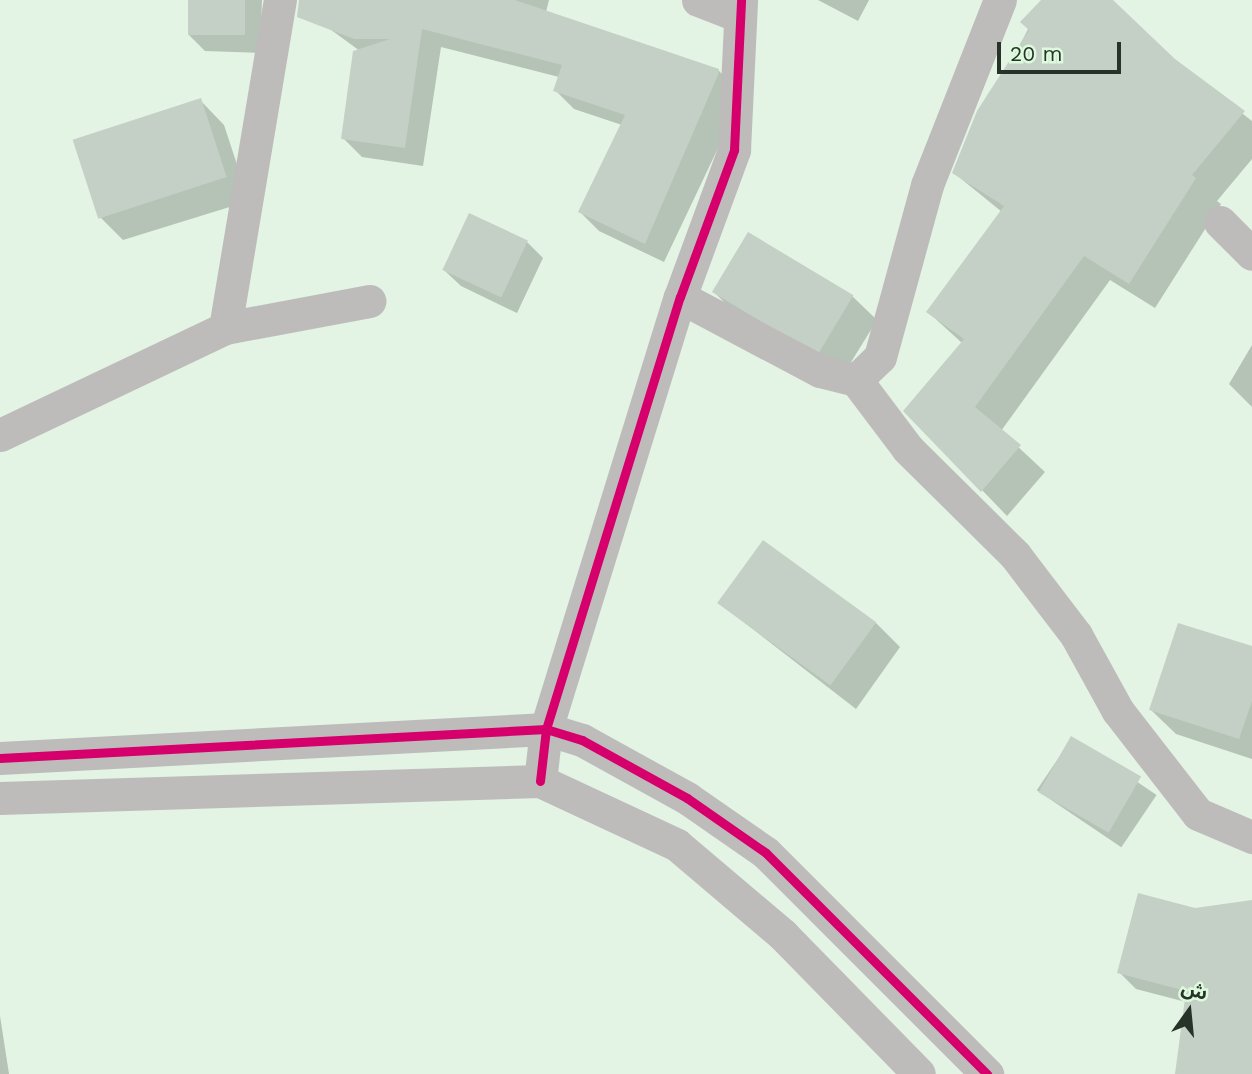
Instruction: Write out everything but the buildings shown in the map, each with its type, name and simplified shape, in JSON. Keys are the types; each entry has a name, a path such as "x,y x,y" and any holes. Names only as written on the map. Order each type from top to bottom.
{"street":[{"path":"225,328 280,0"},
{"path":"540,781 546,729 680,297 734,150 740,8 698,0"},
{"path":"856,380 880,357 927,185 1000,0"},
{"path":"1220,222 1252,254"},
{"path":"680,297 820,371 856,380 908,449 1015,555 1076,635 1118,711 1198,814 1252,837"},
{"path":"0,435 225,328 369,301"},
{"path":"0,758 546,729 582,740 687,797 766,853 987,1074"},
{"path":"0,798 540,781 677,845 783,934 919,1074"}],"cycle path":[{"path":"540,781 546,729 680,297 734,150 741,0"},
{"path":"0,758 546,729 582,740 687,798 766,853 987,1074"}]}
